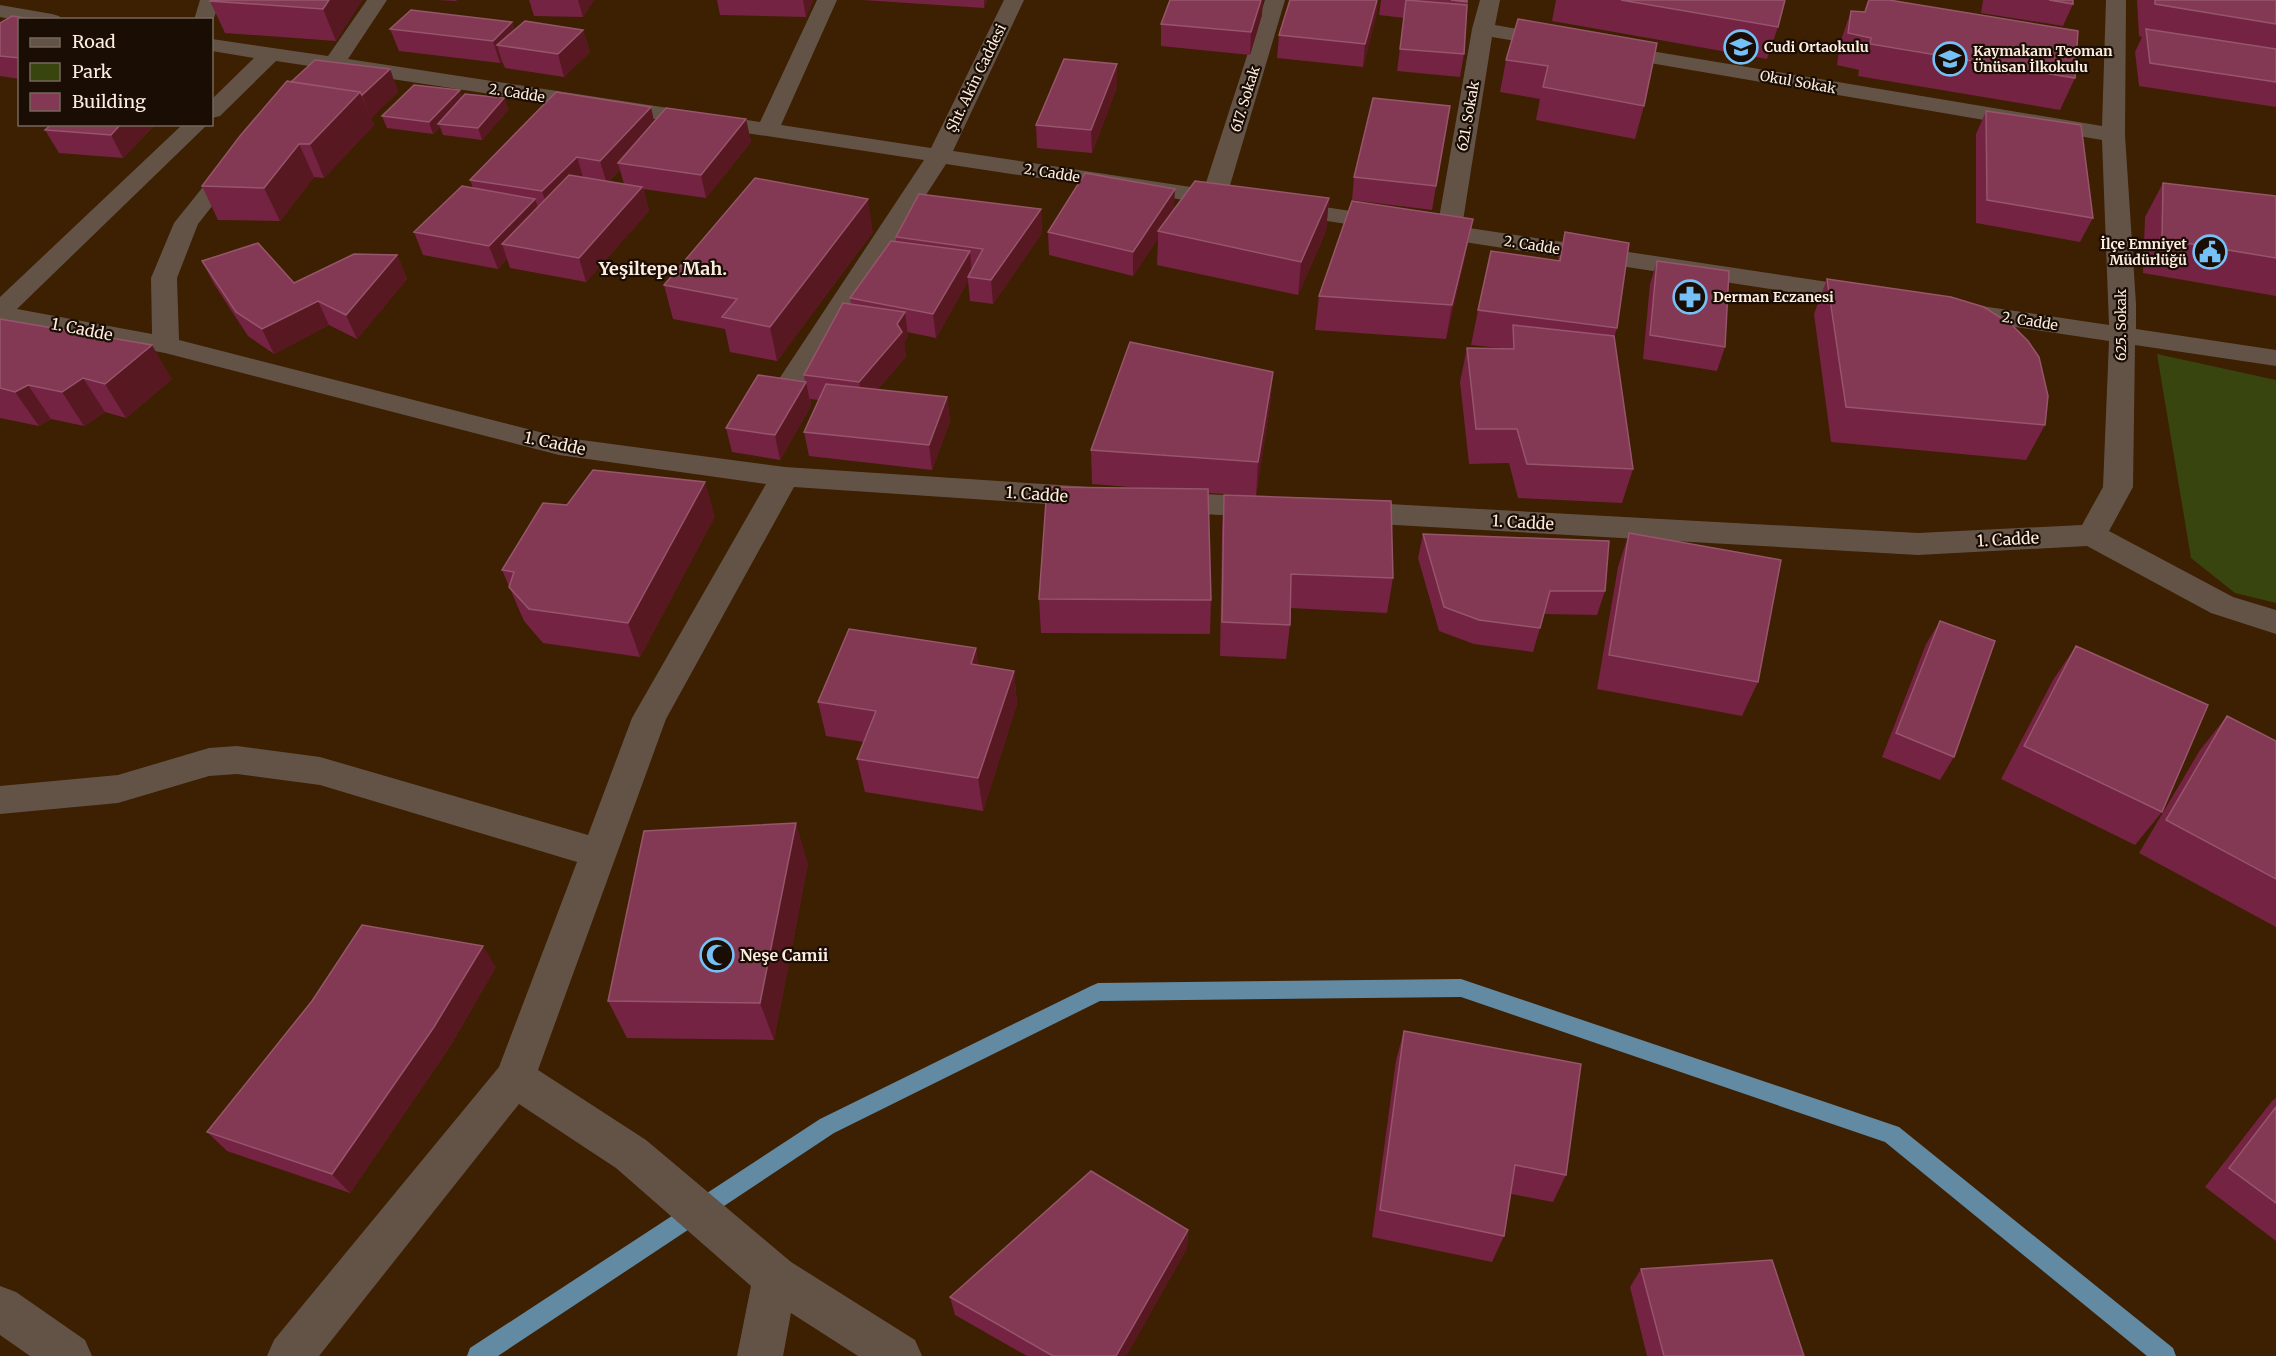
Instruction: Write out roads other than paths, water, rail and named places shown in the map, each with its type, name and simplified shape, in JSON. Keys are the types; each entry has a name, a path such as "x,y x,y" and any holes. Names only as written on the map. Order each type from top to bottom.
{"street":[{"path":"205,18 210,0"},
{"path":"303,88 334,64 377,0"},
{"path":"767,131 827,0"},
{"name":"Şht. Akin Caddesi","path":"793,379 939,156 1014,0"},
{"name":"617. Sokak","path":"1214,197 1275,0"},
{"name":"621. Sokak","path":"1449,233 1483,29 1490,0"},
{"name":"625. Sokak","path":"2092,535 2118,487 2114,334 2123,304 2113,135 2116,0"},
{"path":"0,11 41,18"},
{"path":"21,18 25,15"},
{"path":"0,33 18,20"},
{"name":"Okul Sokak","path":"1483,29 2113,135"},
{"name":"2. Cadde","path":"213,45 767,131 1894,300"},
{"path":"213,110 270,55"},
{"path":"0,312 195,126"},
{"path":"166,345 164,278 186,223 253,140"},
{"name":"2. Cadde","path":"1929,306 2276,358"},
{"name":"1. Cadde","path":"0,312 166,345 559,446 785,477 1163,502 1918,544 2092,535"},
{"path":"290,1356 515,1078 649,718 785,477"},
{"path":"2092,535 2222,605 2276,622"},
{"path":"0,800 118,789 209,762 237,760 320,771 598,853"},
{"path":"515,1078 631,1154 775,1278 899,1356"},
{"path":"760,1356 775,1278"},
{"path":"0,1308 69,1356"}],"waterway":[{"path":"478,1356 827,1126 1098,992 1461,988 1892,1134 2165,1356"}],"place":[{"name":"Cudi Ortaokulu","path":"1741,47"},
{"name":"Kaymakam Teoman Ünüsan İlkokulu","path":"1950,59"},
{"name":"İlçe Emniyet Müdürlüğü","path":"2210,252"},
{"name":"Derman Eczanesi","path":"1690,297"},
{"name":"Neşe Camii","path":"717,955"}],"district":[{"name":"Yeşiltepe Mah.","path":"663,268"}]}
